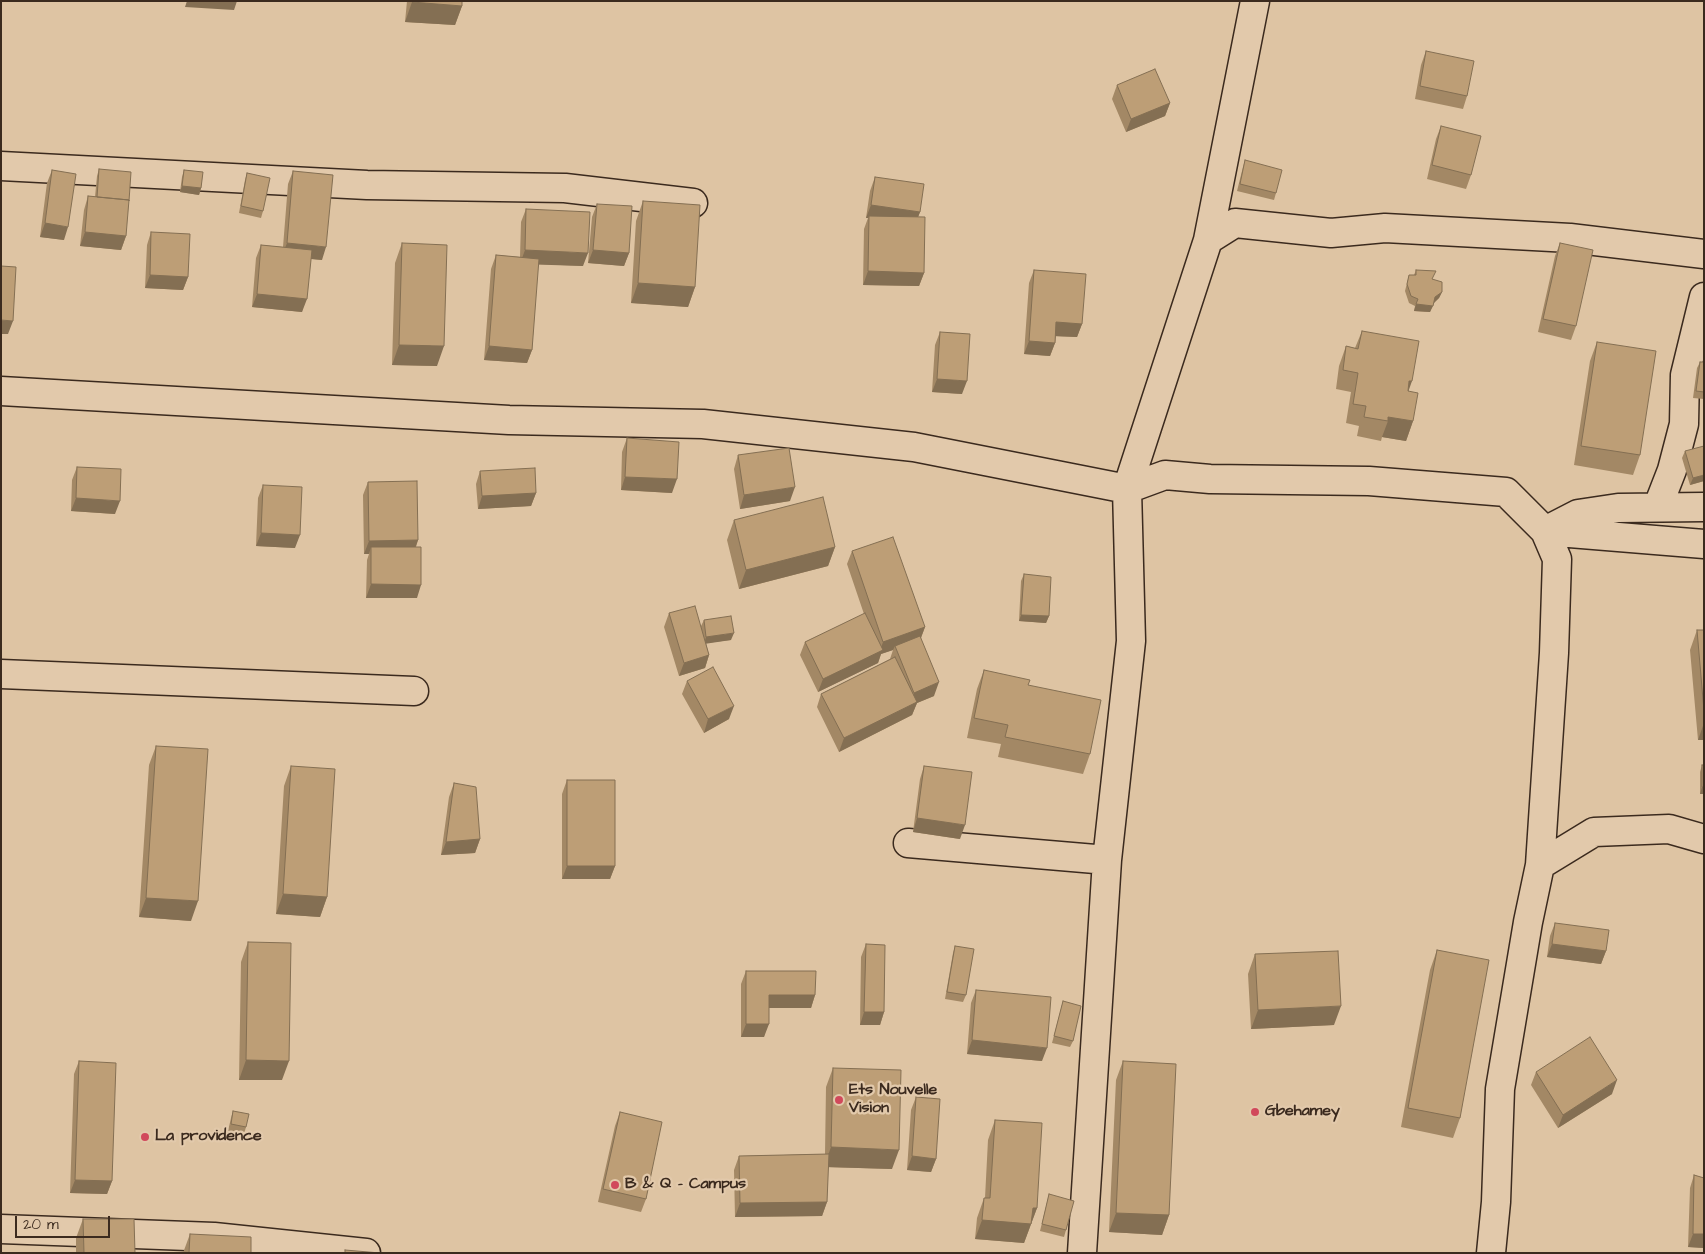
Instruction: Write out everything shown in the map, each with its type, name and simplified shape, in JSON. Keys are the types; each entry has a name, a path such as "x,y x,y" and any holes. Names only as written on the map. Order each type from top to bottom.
{"street":[{"path":"1082,1253 1108,860 1132,641 1127,489 1208,240 1254,1"},
{"path":"1,166 367,185 566,188 693,203"},
{"path":"1208,240 1235,223 1331,233 1385,228 1570,238 1704,254"},
{"path":"1658,506 1674,462 1684,424 1685,375 1704,297"},
{"path":"1,391 509,420 703,424 914,447 1127,489 1165,474 1210,479 1369,481 1506,492 1545,532 1557,559 1554,653 1540,865 1528,922 1500,1089 1496,1202 1491,1253"},
{"path":"1545,532 1578,514 1618,508 1658,506 1704,507"},
{"path":"1545,532 1704,544"},
{"path":"1,674 414,691"},
{"path":"1540,865 1594,832 1669,829 1704,839"},
{"path":"908,843 1108,860"},
{"path":"1,1229 214,1237 366,1253"}],"building":[{"path":"462,1 462,6 412,2"},
{"path":"1426,51 1474,61 1467,96 1420,86"},
{"path":"1155,69 1170,103 1131,119 1117,85"},
{"path":"1441,126 1481,136 1471,175 1432,165"},
{"path":"1245,160 1282,170 1276,193 1240,184"},
{"path":"99,169 131,172 129,201 97,197"},
{"path":"52,170 76,174 68,227 45,223"},
{"path":"184,170 203,172 201,188 182,186"},
{"path":"293,171 333,175 326,247 287,243"},
{"path":"247,173 270,178 263,211 241,206"},
{"path":"875,177 924,184 920,212 871,205"},
{"path":"88,196 129,200 126,236 85,232"},
{"path":"643,201 700,205 695,287 638,283"},
{"path":"597,204 632,206 629,253 593,250"},
{"path":"526,209 590,212 588,253 525,250"},
{"path":"869,216 925,217 924,273 868,271"},
{"path":"151,232 190,234 188,277 150,275"},
{"path":"402,243 447,245 444,346 399,345"},
{"path":"1560,243 1593,250 1576,326 1543,319"},
{"path":"261,245 312,250 307,299 257,294"},
{"path":"496,255 539,259 532,350 489,346"},
{"path":"1,266 16,267 13,321 1,320"},
{"path":"1034,270 1086,274 1082,324 1056,322 1055,343 1029,341"},
{"path":"1416,270 1436,271 1432,279 1442,282 1442,292 1435,297 1433,306 1416,304 1418,299 1411,296 1407,284 1409,275 1416,275"},
{"path":"1362,331 1419,341 1412,381 1409,381 1408,391 1418,393 1413,421 1388,417 1388,421 1364,417 1366,406 1353,404 1358,373 1343,370 1346,346 1358,349"},
{"path":"940,332 970,334 967,381 937,379"},
{"path":"1597,342 1656,351 1640,455 1581,446"},
{"path":"1700,362 1704,362 1704,392 1696,391"},
{"path":"627,438 679,442 677,479 625,477"},
{"path":"1704,446 1704,475 1693,478 1685,451"},
{"path":"789,448 795,487 744,495 738,455"},
{"path":"77,467 121,469 120,501 76,498"},
{"path":"535,468 536,493 482,496 480,471"},
{"path":"417,481 418,540 369,541 368,482"},
{"path":"263,485 302,487 300,535 261,533"},
{"path":"823,497 835,547 746,570 734,520"},
{"path":"893,537 925,627 883,642 852,551"},
{"path":"371,547 421,547 421,585 371,584"},
{"path":"1024,574 1051,577 1049,616 1021,615"},
{"path":"695,606 709,655 684,663 669,613"},
{"path":"865,613 883,650 823,679 805,642"},
{"path":"731,616 734,633 706,637 704,620"},
{"path":"1697,630 1704,630 1704,711"},
{"path":"920,636 939,682 914,693 895,646"},
{"path":"895,657 917,702 844,738 821,694"},
{"path":"713,667 734,706 708,719 687,681"},
{"path":"984,670 1030,680 1028,685 1101,700 1090,754 1005,737 1008,725 974,718"},
{"path":"156,746 208,749 198,901 146,898"},
{"path":"1702,765 1704,765 1704,787 1702,787"},
{"path":"291,766 335,769 327,897 283,894"},
{"path":"924,766 972,772 965,825 917,818"},
{"path":"567,780 615,780 615,866 567,866"},
{"path":"454,783 476,787 480,839 446,842"},
{"path":"1555,923 1609,930 1606,951 1552,944"},
{"path":"248,942 291,943 289,1061 246,1060"},
{"path":"866,944 885,945 884,1012 864,1012"},
{"path":"955,946 974,949 966,995 947,992"},
{"path":"1437,950 1489,960 1460,1118 1408,1108"},
{"path":"1338,951 1341,1006 1258,1010 1255,954"},
{"path":"746,971 816,971 815,995 769,995 769,1024 746,1024"},
{"path":"976,990 1051,997 1047,1048 972,1040"},
{"path":"1063,1001 1081,1006 1073,1041 1054,1036"},
{"path":"1590,1037 1617,1080 1563,1115 1536,1072"},
{"path":"79,1061 116,1063 112,1181 75,1180"},
{"path":"1123,1061 1176,1064 1169,1215 1116,1213"},
{"path":"833,1068 901,1070 899,1150 831,1147"},
{"path":"916,1097 940,1099 936,1159 912,1156"},
{"path":"233,1111 249,1114 246,1127 231,1124"},
{"path":"620,1112 662,1122 646,1199 603,1189"},
{"path":"995,1120 1042,1123 1037,1208 1033,1208 1031,1224 982,1220 984,1198 990,1198"},
{"path":"829,1154 827,1202 740,1203 739,1156"},
{"path":"1694,1175 1704,1178 1704,1234 1693,1234"},
{"path":"1049,1194 1074,1201 1066,1230 1042,1224"},
{"path":"83,1219 134,1219 135,1253 84,1253"},
{"path":"190,1234 251,1237 251,1253 189,1253"},
{"path":"345,1250 380,1253 345,1253"}],"place":[{"name":"Ets Nouvelle Vision","path":"839,1100"},
{"name":"Gbehamey","path":"1255,1112"},
{"name":"La providence","path":"145,1137"},
{"name":"B & Q - Campus","path":"615,1185"}]}
